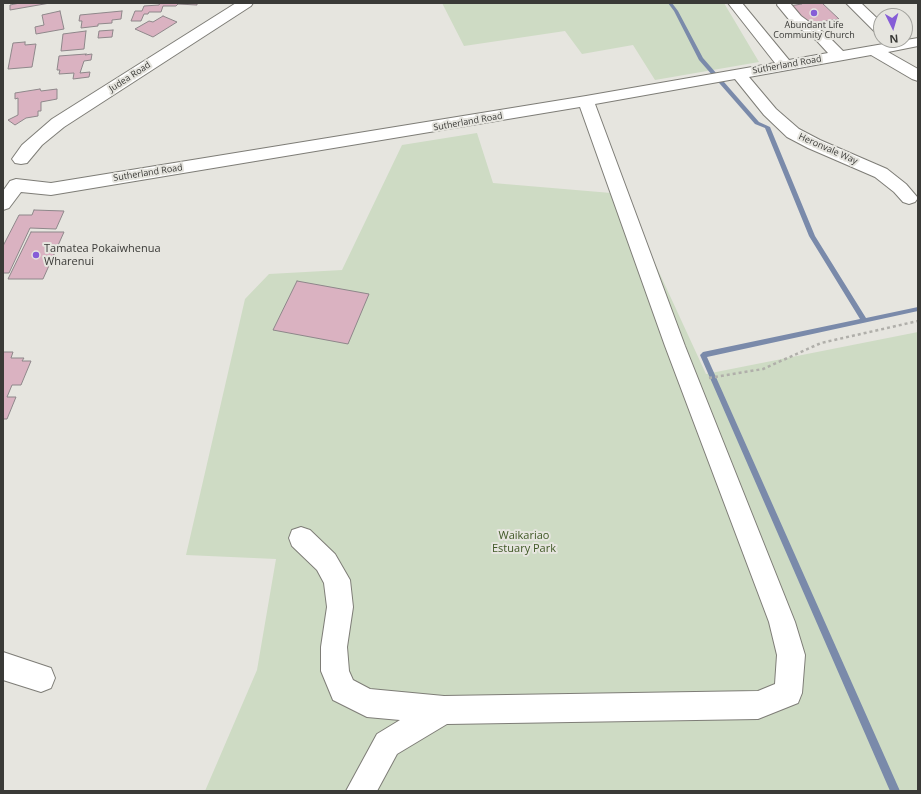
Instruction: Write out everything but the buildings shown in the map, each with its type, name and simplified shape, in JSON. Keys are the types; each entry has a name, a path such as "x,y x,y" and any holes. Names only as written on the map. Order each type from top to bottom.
{"street":[{"name":"Judea Road","path":"16,185 12,179 13,175 28,149 58,123 246,3"},
{"path":"735,3 785,66"},
{"path":"853,3 873,22"},
{"path":"784,5 796,19 822,38 839,56"},
{"name":"Sutherland Road","path":"16,185 32,188 52,188 426,129 586,102 880,48"},
{"path":"874,50 918,76"},
{"name":"Heronvale Way","path":"738,74 770,112 793,133 881,173 900,188 909,198"},
{"path":"302,538 326,562 337,580 340,607 334,648 336,671 342,690 367,703 444,710 758,705 788,693 791,655 782,622 675,346 586,102"},
{"path":"3,158 22,160"},
{"path":"3,204 16,185"},
{"path":"3,666 41,678"},
{"path":"362,791 387,744 444,710"}],"path":[{"path":"725,376 763,369 821,343 918,321"}],"green space":[{"path":"442,3 724,3 759,62 655,80 633,45 582,54 565,31 464,46"},
{"name":"Waikariao Estuary Park","path":"477,133 493,183 623,194 706,374 918,332 918,791 205,791 257,670 276,559 186,555 245,299 269,274 342,270 402,145"}],"waterway":[{"path":"670,3 676,11 701,59 757,123 767,127 812,236 865,320"},
{"path":"865,320 918,309"},
{"path":"865,320 703,355 895,791"}],"place":[{"name":"Abundant Life Community Church","path":"814,13"},
{"name":"Tamatea Pokaiwhenua Wharenui","path":"36,255"}]}
